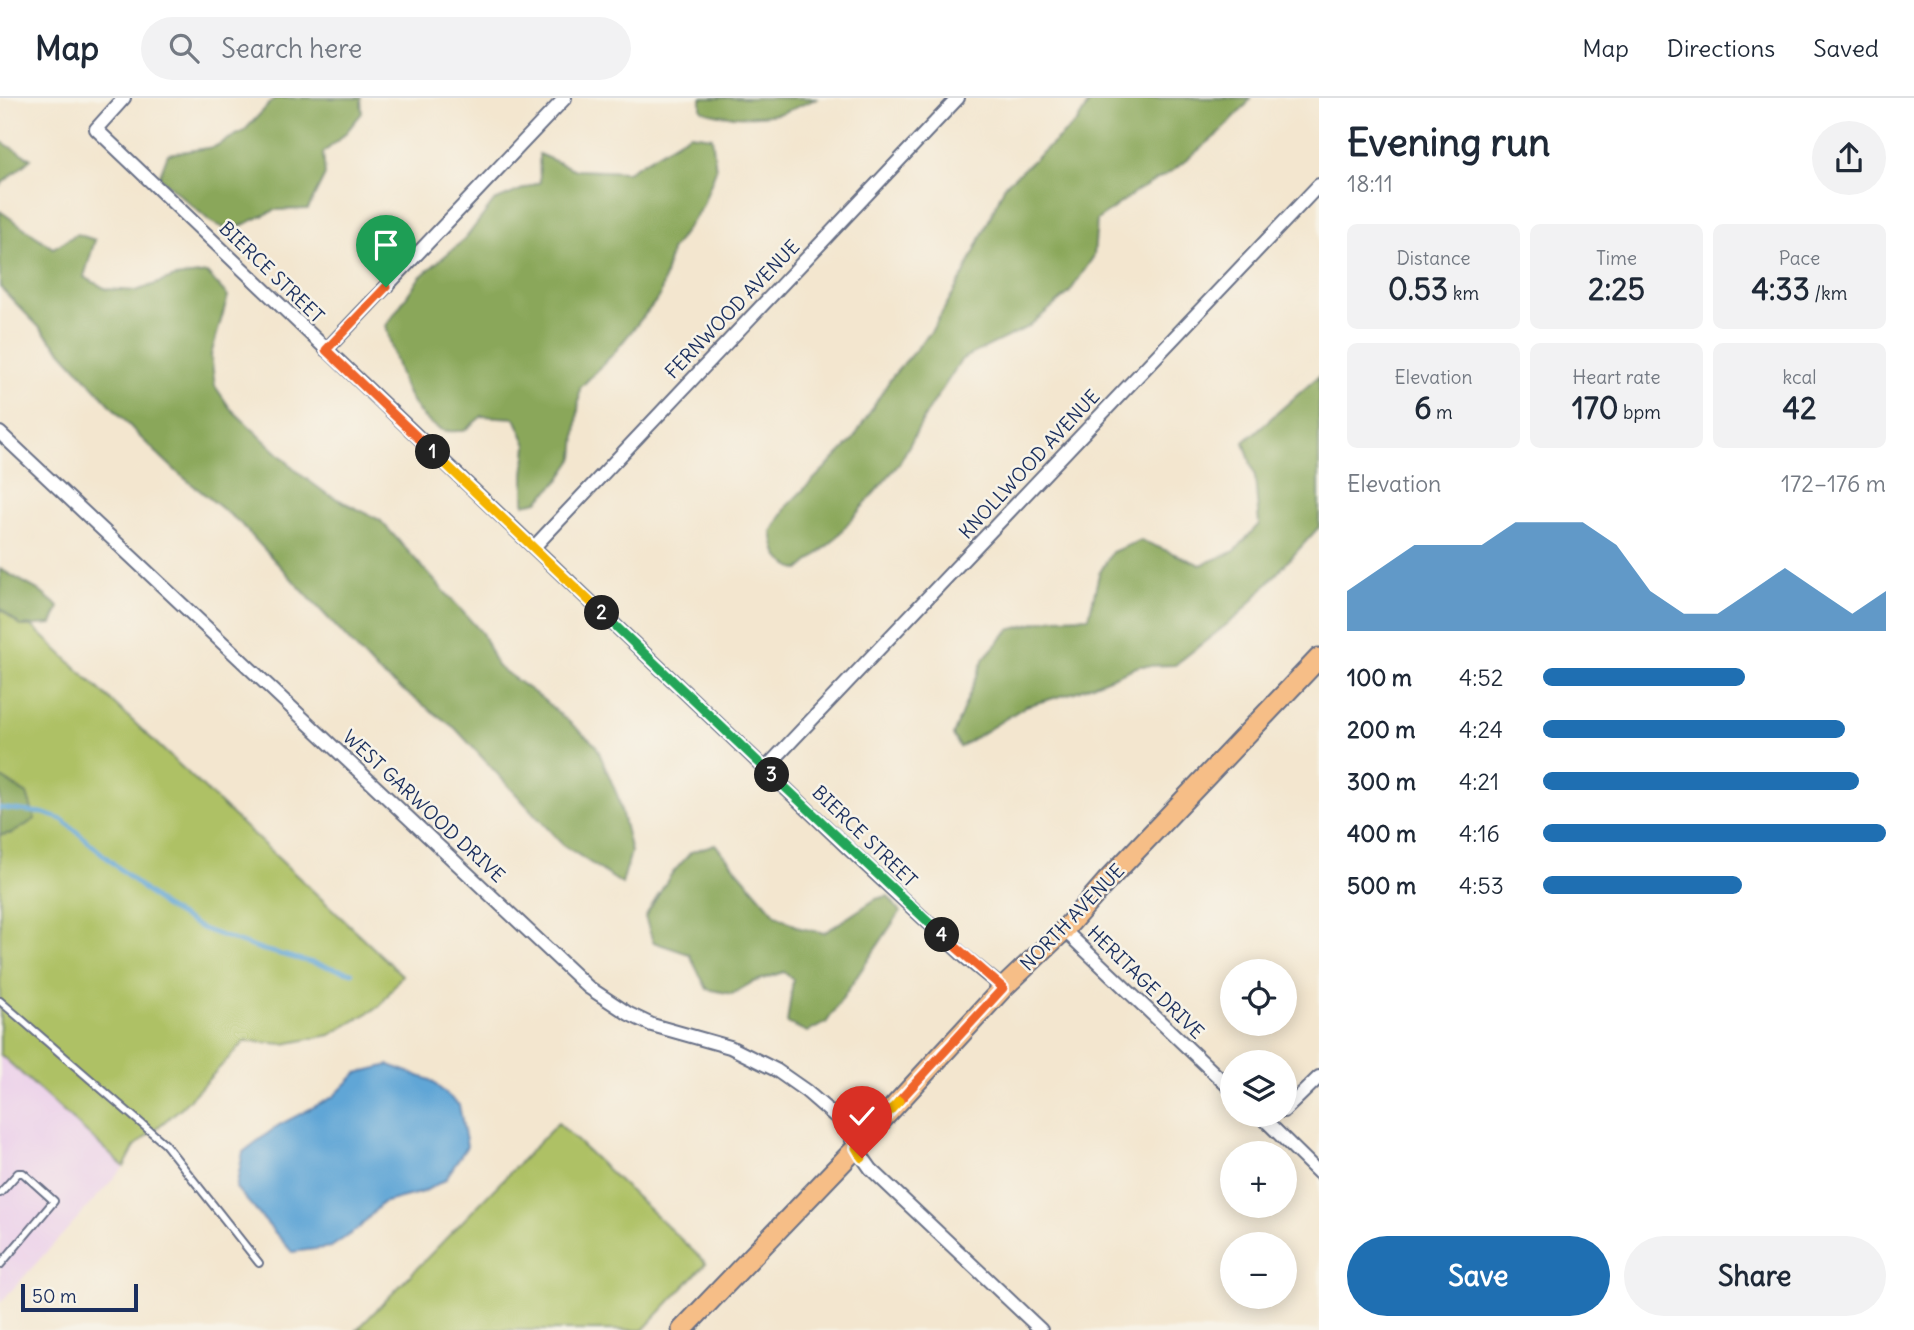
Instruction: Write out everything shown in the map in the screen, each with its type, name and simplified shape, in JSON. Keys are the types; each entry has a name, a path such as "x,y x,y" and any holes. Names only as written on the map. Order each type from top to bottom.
{"main road":[{"name":"NORTH AVENUE","path":"682,1330 856,1148 1003,988 1064,930 1319,658"}],"street":[{"name":"BIERCE STREET","path":"124,98 96,129 765,769 964,956 1003,988"},
{"path":"326,350 565,98"},
{"name":"FERNWOOD AVENUE","path":"534,547 958,98"},
{"name":"KNOLLWOOD AVENUE","path":"765,769 1319,185"},
{"name":"WEST GARWOOD DRIVE","path":"0,433 588,987 629,1014 652,1025 730,1047 776,1070 825,1106 844,1124 871,1169 1041,1330"},
{"name":"HERITAGE DRIVE","path":"1064,930 1220,1079"},
{"path":"1297,1099 1319,1077"},
{"path":"1286,1127 1319,1173"}],"lane":[{"path":"0,1001 165,1144 259,1263"},
{"path":"0,1193 18,1173 23,1173 54,1201 1,1262"}],"shaded area":[{"path":"0,1054 124,1167 0,1303"}],"green space":[{"path":"275,98 361,98 362,113 344,135 323,153 325,175 308,209 275,210 230,231 211,222 159,177 168,154 214,147 244,131"},
{"path":"701,98 818,98 777,114 738,116 716,114 701,109"},
{"path":"1092,98 1250,98 1217,135 1174,170 1137,191 1097,220 1094,256 1069,293 1028,327 962,359 928,411 899,464 833,541 799,570 786,564 776,552 772,532 787,506 852,441 891,378 931,332 964,274 1005,185 1077,122"},
{"path":"690,134 712,137 716,170 702,207 671,251 660,296 613,354 580,388 574,458 559,480 538,501 524,504 527,445 515,418 482,416 464,431 444,431 430,423 419,412 404,385 386,326 420,277 465,239 494,201 540,182 539,154 576,170 627,172"},
{"path":"0,141 31,159 0,185"},
{"path":"0,211 53,248 77,234 95,240 84,277 106,289 136,291 175,277 207,273 228,296 211,355 215,386 230,408 301,475 327,494 380,520 482,633 497,666 540,697 596,745 618,797 631,852 622,884 562,844 455,728 378,672 239,522 178,473 140,437 0,287"},
{"path":"1319,376 1319,527 1240,614 1175,665 1139,666 1075,692 1026,706 960,747 953,735 984,658 1009,630 1054,618 1089,617 1099,574 1112,552 1141,540 1201,565 1235,551 1259,524 1255,477 1244,442"},
{"path":"0,569 38,590 59,607 52,624 21,626 0,608"},
{"path":"0,608 21,626 32,626 402,975 380,1006 330,1035 284,1044 245,1041 182,1107 135,1146 124,1167 0,1054 0,835 13,833 27,794 0,777"},
{"path":"0,777 27,794 35,819 13,833 0,835"},
{"path":"715,844 776,915 800,928 824,933 876,899 888,896 900,912 826,1023 807,1032 787,1023 793,980 784,972 753,982 732,994 707,989 689,954 653,942 645,917 670,876 691,852"},
{"path":"558,1123 706,1263 643,1330 357,1330"}],"water":[{"path":"389,1065 430,1080 459,1105 467,1146 445,1180 423,1192 382,1203 359,1228 331,1247 292,1252 236,1188 243,1152 279,1125 333,1097 357,1073"}],"waterway":[{"path":"0,808 43,813 63,820 163,906 203,929 256,948 352,973"}],"route":[{"path":"386,287 326,350 848,848 964,956 1003,988 856,1148 862,1158"}]}
